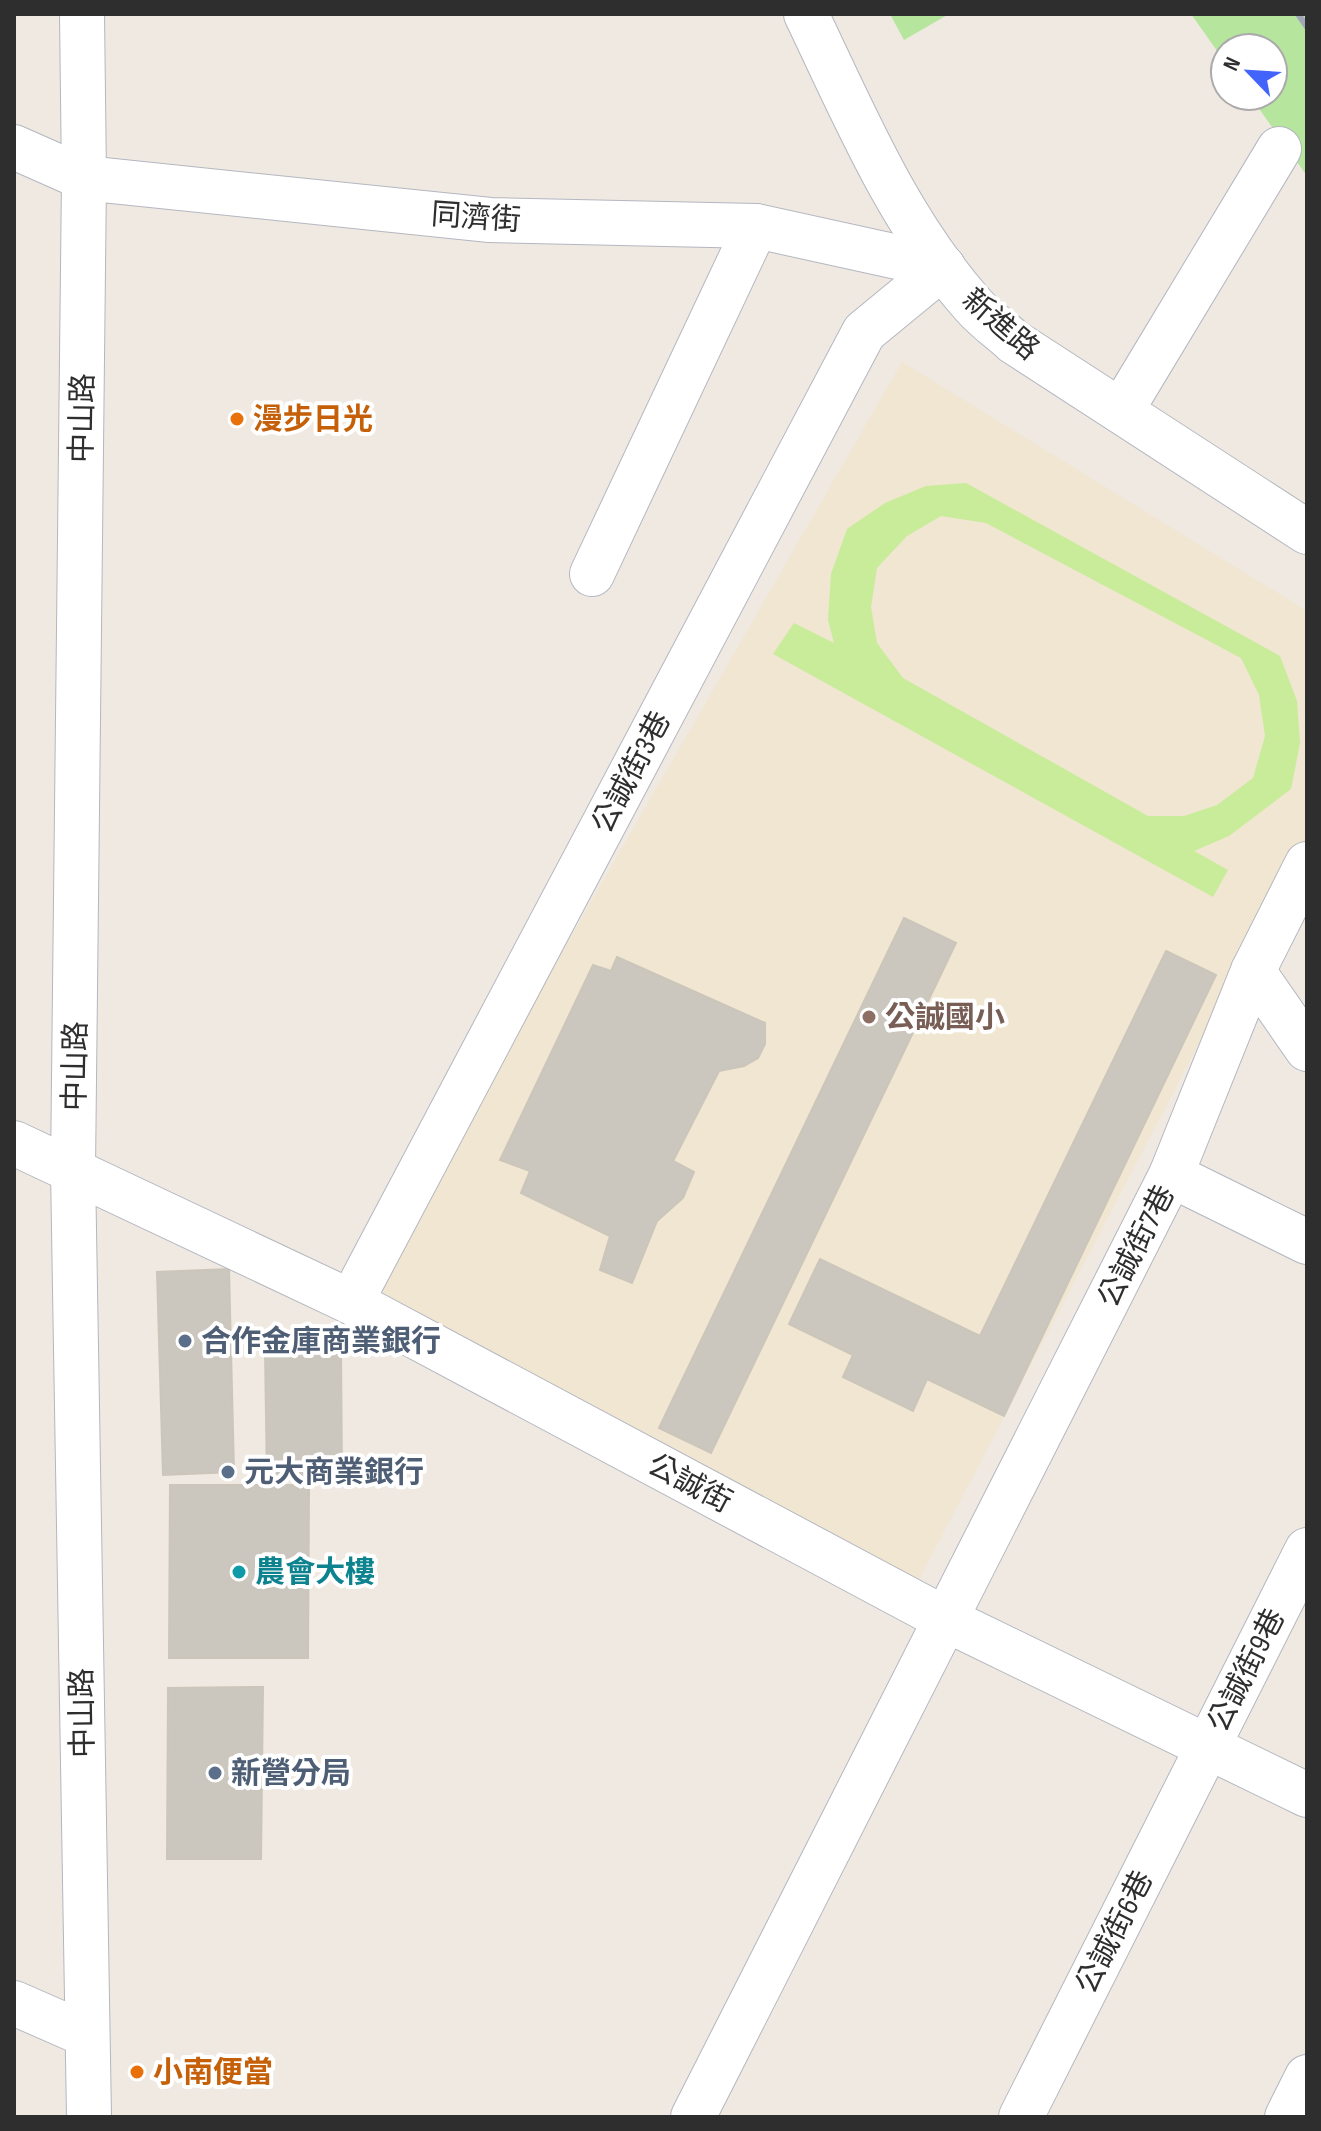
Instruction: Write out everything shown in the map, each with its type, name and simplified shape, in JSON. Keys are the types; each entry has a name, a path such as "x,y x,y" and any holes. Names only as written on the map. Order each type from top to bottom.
{"street":[{"name":"中山路","path":"82,14 84,178 73,1170 89,2117"},
{"name":"新進路","path":"806,14 877,160 908,216 975,307 1014,342 1307,532"},
{"name":"同濟街","path":"14,147 84,178 490,220 756,226 943,267"},
{"path":"1121,411 1279,149"},
{"path":"592,574 756,226"},
{"name":"公誠街3巷","path":"351,1302 864,332 943,267"},
{"name":"公誠街7巷","path":"693,2117 1171,1175 1253,971 1307,864"},
{"path":"1253,971 1307,1049"},
{"name":"公誠街","path":"14,1143 351,1302 947,1620 1307,1795"},
{"path":"1171,1175 1307,1242"},
{"name":"公誠街9巷","path":"1207,1747 1307,1550"},
{"name":"公誠街6巷","path":"1021,2117 1207,1747"},
{"path":"14,2003 87,2035"},
{"path":"1287,2117 1307,2077"}],"shaded area":[{"name":"公誠國小","path":"902,362 1307,611 1307,836 911,1595 379,1292 421,1197"}],"green space":[{"path":"890,14 949,14 904,40"},
{"path":"1191,14 1307,14 1307,176 1261,112 1289,112 1289,32 1209,32 1209,39"},
{"path":"966,483 1280,656 1297,701 1300,743 1291,789 1229,836 1194,851 1228,870 1213,897 773,654 794,623 834,643 828,620 831,574 847,529 885,503 926,486","holes":["941,516 986,523 1241,658 1259,695 1265,736 1253,778 1217,805 1184,816 1148,816 903,678 877,643 871,607 877,568 907,536"]}],"building":[{"path":"904,918 956,943 711,1453 659,1428"},
{"path":"1166,951 1216,975 1004,1416 927,1379 913,1411 843,1377 853,1355 789,1324 820,1259 980,1336"},
{"path":"617,957 765,1023 765,1044 758,1058 744,1066 719,1071 673,1161 694,1172 683,1198 657,1221 632,1283 600,1270 610,1236 521,1193 530,1171 500,1160 593,965 611,971"},
{"path":"229,1269 234,1472 163,1475 157,1272"},
{"path":"341,1350 342,1479 267,1480 265,1351"},
{"name":"農會大樓","path":"170,1485 309,1485 308,1658 169,1658"},
{"name":"新營分局","path":"263,1687 261,1859 167,1859 168,1688"}],"railway":[{"path":"1298,14 1307,27"}],"place":[{"name":"漫步日光","path":"237,419"},
{"name":"公誠國小","path":"869,1017"},
{"name":"合作金庫商業銀行","path":"185,1341"},
{"name":"元大商業銀行","path":"228,1472"},
{"name":"農會大樓","path":"239,1572"},
{"name":"新營分局","path":"215,1773"},
{"name":"小南便當","path":"137,2072"}]}
